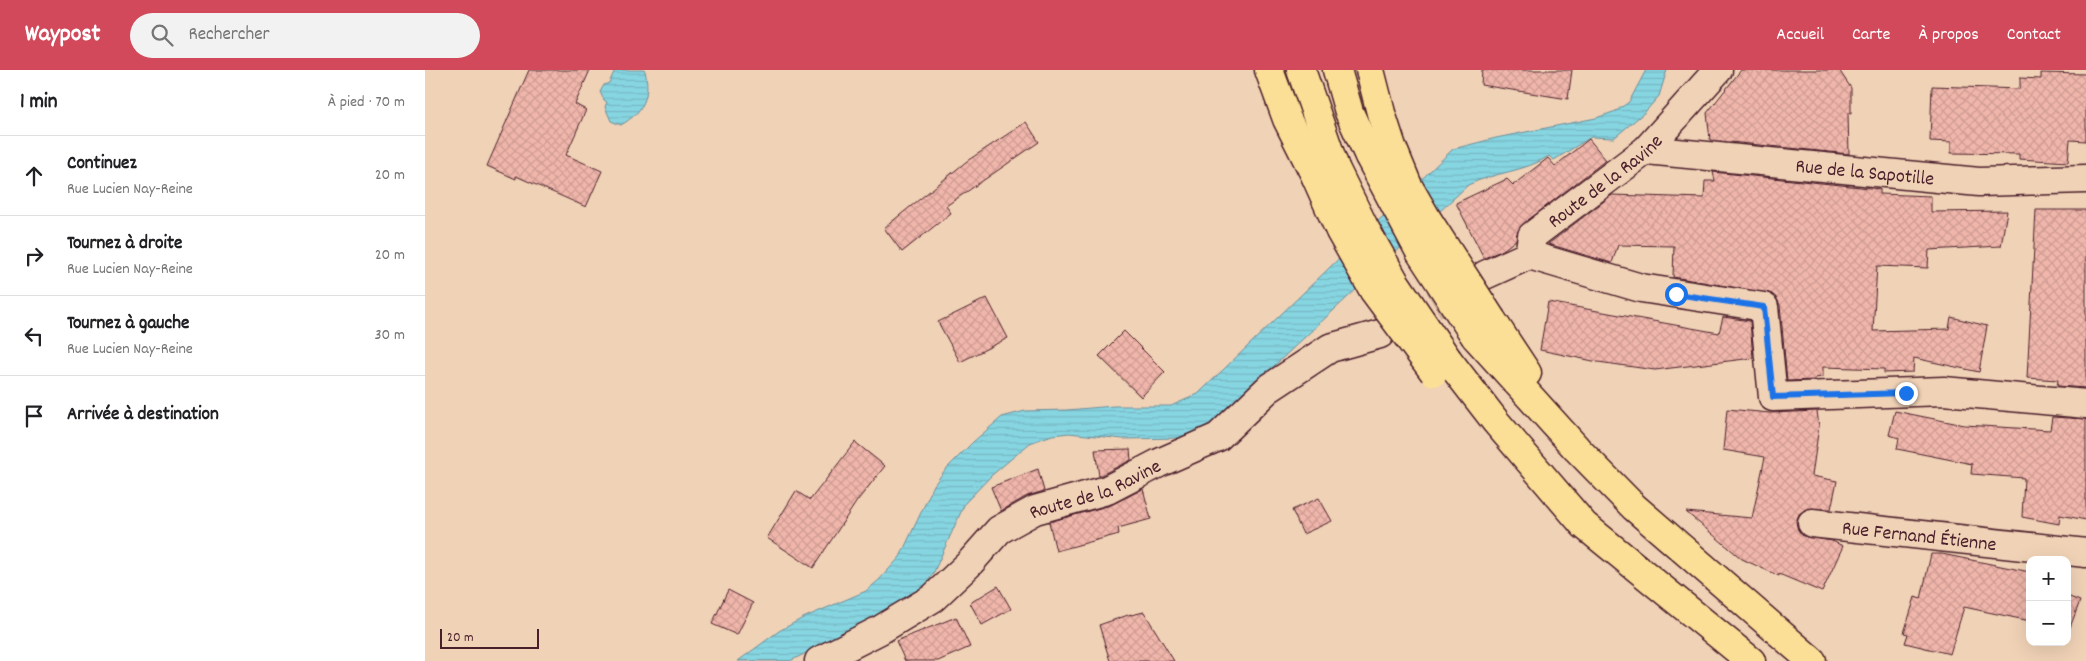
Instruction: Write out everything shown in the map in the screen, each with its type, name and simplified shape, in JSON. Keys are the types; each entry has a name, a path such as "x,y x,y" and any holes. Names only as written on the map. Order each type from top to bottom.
{"highway":[{"path":"1269,70 1287,119 1365,227 1441,366 1496,422 1584,525 1751,661"},
{"path":"1301,70 1325,171"},
{"path":"1337,70 1349,112 1381,152 1420,252 1483,328 1577,449 1634,507 1812,661"},
{"path":"1371,70 1381,113 1381,152"}],"street":[{"name":"Route de la Ravine","path":"1529,255 1532,236 1646,150 1718,70"},
{"name":"Rue de la Sapotille","path":"1646,150 1979,182 2086,180"},
{"path":"1485,275 1529,255 1641,288 1764,307 1773,397 1944,391 2086,404"},
{"name":"Route de la Ravine","path":"819,661 880,630 933,598 969,565 999,530 1035,510 1107,490 1159,463 1218,437 1268,389 1330,348 1380,334"},
{"name":"Rue Fernand Étienne","path":"1812,523 2086,553"}],"water":[{"path":"615,70 643,70 647,80 646,96 640,109 621,125 611,121 605,107 607,102 600,92 604,85 609,83"},
{"path":"1646,70 1667,70 1659,96 1645,112 1614,138 1591,137 1554,160 1549,156 1520,169 1488,177 1468,185 1261,378 1217,423 1181,438 1123,439 1069,433 1052,435 1030,443 992,475 965,503 933,574 917,598 790,661 738,661 779,631 803,618 866,591 879,580 900,557 934,485 945,470 1002,417 1025,411 1114,406 1171,406 1198,394 1453,149 1496,138 1596,118 1616,111 1629,102"}],"building":[{"path":"529,70 590,70 575,104 586,110 566,155 602,171 586,207 516,176 516,179 487,166"},
{"path":"1482,70 1572,70 1568,99 1481,85"},
{"path":"1741,70 1839,70 1851,88 1851,113 1848,113 1849,154 1710,140 1707,113"},
{"path":"2041,73 2086,74 2086,141 2070,140 2068,162 2019,159 2019,154 1951,153 1951,142 1930,141 1932,86 2020,89 2020,78 2041,79"},
{"path":"1026,122 1039,142 946,206 951,213 902,252 884,228 967,161"},
{"path":"1589,139 1606,160 1523,224 1517,233 1516,240 1503,250 1484,258 1456,203 1507,179 1513,185 1548,158 1555,166"},
{"path":"1713,172 1880,189 1880,194 1931,196 1931,212 2007,211 2001,246 1929,250 1928,268 1877,266 1873,331 1949,329 1951,317 1987,326 1979,372 1914,358 1913,372 1884,373 1884,369 1823,367 1823,377 1815,378 1815,380 1787,381 1780,305 1772,294 1673,277 1674,246 1618,245 1612,263 1548,244 1612,195 1704,198 1705,181 1715,181"},
{"path":"2036,210 2086,210 2086,388 2057,386 2058,380 2027,378"},
{"path":"987,298 1008,338 960,362 938,322"},
{"path":"1548,302 1719,333 1723,317 1750,321 1753,358 1655,370 1598,362 1540,350"},
{"path":"1124,331 1165,372 1141,397 1099,356"},
{"path":"1727,409 1770,413 1817,411 1819,426 1812,476 1837,481 1831,509 1806,509 1799,514 1796,522 1798,530 1803,536 1832,541 1843,546 1822,592 1779,574 1779,576 1742,559 1686,512 1752,518 1765,457 1723,450"},
{"path":"1895,411 1964,425 2050,430 2052,417 2086,419 2086,520 2060,515 2059,524 2022,517 2024,478 1971,474 1972,464 1897,449 1899,438 1889,435"},
{"path":"855,442 885,466 857,501 813,568 767,538 796,491 810,500"},
{"path":"1130,449 1131,460 1099,476 1095,450"},
{"path":"1038,469 1044,491 1027,496 1001,511 991,487"},
{"path":"1143,489 1151,519 1118,528 1119,534 1056,551 1049,522 1111,505"},
{"path":"1319,498 1332,521 1303,534 1292,510"},
{"path":"1931,554 1942,554 2026,571 2026,620 1964,607 1950,654 1905,643 1908,634 1904,633 1915,597 1921,599"},
{"path":"998,586 1011,609 982,625 970,603"},
{"path":"728,590 753,603 737,635 712,624"},
{"path":"2071,598 2080,601 2071,625"},
{"path":"1144,612 1174,661 1110,661 1099,625 1131,614"},
{"path":"956,617 970,647 938,661 905,661 896,641"}],"tunnel":[{"path":"1397,325 1468,285"}],"route":[{"path":"1676,294 1764,307 1773,397 1906,393"}]}
